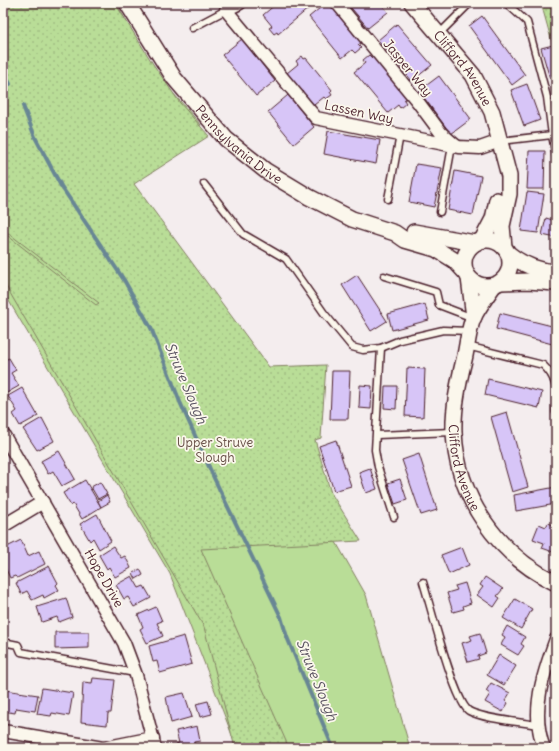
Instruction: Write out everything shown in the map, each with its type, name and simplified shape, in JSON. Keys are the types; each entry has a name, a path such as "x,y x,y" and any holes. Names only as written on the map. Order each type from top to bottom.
{"street":[{"name":"Pennsylvania Drive","path":"127,3 174,78 226,140 266,171 309,197 352,219 395,233 405,240 436,249 454,260 467,275"},
{"path":"226,10 240,3"},
{"name":"Jasper Way","path":"337,3 441,133 455,147"},
{"name":"Clifford Avenue","path":"412,3 467,66 481,89 492,112 509,184 502,226 506,250"},
{"name":"Lassen Way","path":"226,10 316,118 455,147 480,148 500,141"},
{"name":"Clifford Avenue","path":"478,242 493,219 497,202 500,185 500,141"},
{"name":"Pennsylvania Drive","path":"395,233 408,231 478,242"},
{"path":"556,272 532,268 521,263 498,242 490,240 478,242 467,251 464,261 467,275 476,284 485,286 528,281 556,283"},
{"path":"498,284 508,274 511,264 506,250"},
{"name":"Clifford Avenue","path":"467,275 473,322"},
{"name":"Clifford Avenue","path":"498,284 473,322 467,346 455,404 454,432 458,463 474,504 488,528 517,560 556,584"},
{"name":"Hope Drive","path":"3,434 115,625 124,643 135,674 154,743"},
{"path":"3,526 43,502"},
{"path":"544,748 538,725 541,687 556,640"},
{"path":"3,731 103,748 154,743"}],"lane":[{"path":"439,34 470,3"},
{"path":"506,3 527,22 547,97 556,156"},
{"path":"192,28 226,10"},
{"path":"388,199 400,135"},
{"path":"500,141 552,135"},
{"path":"440,212 455,147"},
{"path":"204,184 243,234 286,259 346,342 352,347 364,350 381,348 400,340 473,322"},
{"path":"384,276 436,292 441,306 473,322"},
{"path":"467,346 543,365 550,371 556,382 556,412"},
{"path":"381,348 376,459 394,517"},
{"path":"377,435 454,432"},
{"path":"423,582 452,675 464,706 474,713 484,716 538,725"},
{"path":"3,642 18,645 21,652 135,674"}],"green space":[{"name":"Upper Struve Slough","path":"3,3 116,3 158,76 201,125 121,176 257,403 366,595 410,748 237,748 170,574 3,291"},
{"name":"Upper Struve Slough","path":"3,3 115,3 153,64 180,103 209,136 134,184 269,367 326,365 321,438 315,440 331,493 361,541 201,549 289,748 235,748 204,627 3,281 3,232 96,305 99,303 3,229"},
{"path":"541,3 556,3 556,57"}],"building":[{"path":"277,3 315,3 278,34 277,32 274,34 269,28 272,26 263,15"},
{"path":"320,3 329,3 361,43 358,45 361,48 355,53 352,50 342,58 309,17 320,8 317,5"},
{"path":"347,3 380,3 388,12 368,28"},
{"path":"482,16 525,75 512,85 469,26"},
{"path":"397,24 432,65 412,81 378,40"},
{"path":"242,39 275,81 256,96 222,55"},
{"path":"553,45 556,57 556,77 550,79 541,48"},
{"path":"369,55 372,58 373,56 407,98 404,100 406,103 400,108 398,105 388,113 354,72 365,63 363,60"},
{"path":"302,56 304,59 306,58 332,90 330,92 332,95 326,99 324,97 314,105 287,73 298,64 296,61"},
{"path":"439,76 471,119 451,134 419,91"},
{"path":"527,84 540,120 524,126 511,90"},
{"path":"288,95 314,127 294,144 268,112"},
{"path":"328,131 380,140 376,164 324,154"},
{"path":"529,151 545,151 544,189 527,189"},
{"path":"416,164 442,168 434,207 409,202"},
{"path":"455,171 481,176 473,215 448,210"},
{"path":"527,192 544,194 538,233 521,231"},
{"path":"546,218 556,221 556,238 542,235"},
{"path":"357,275 387,321 371,331 342,285"},
{"path":"425,304 429,320 392,330 388,314"},
{"path":"500,313 556,327 556,345 496,329"},
{"path":"9,358 16,370 11,373 19,386 3,395 3,361"},
{"path":"407,368 425,369 423,417 405,416"},
{"path":"332,371 350,371 348,419 330,419"},
{"path":"488,379 542,392 539,408 485,395"},
{"path":"360,385 372,386 371,409 359,408"},
{"path":"385,386 397,386 396,409 384,408"},
{"path":"22,388 38,416 20,426 13,414 17,411 8,396"},
{"path":"507,412 528,487 512,492 491,417"},
{"path":"42,418 54,441 37,450 23,429"},
{"path":"336,440 351,486 334,491 319,446"},
{"path":"59,451 75,479 62,486 53,471 48,474 41,461"},
{"path":"419,454 437,510 421,515 402,460"},
{"path":"370,468 377,489 366,493 359,472"},
{"path":"400,479 407,500 395,504 388,483"},
{"path":"85,480 101,507 82,519 73,504 71,506 63,493"},
{"path":"100,482 107,494 98,499 91,487"},
{"path":"556,487 556,504 516,511 514,495"},
{"path":"107,495 110,502 101,507 98,501"},
{"path":"97,514 111,541 99,549 93,538 90,541 80,524"},
{"path":"548,523 556,526 556,553 542,548 544,543 533,539 539,524 546,527"},
{"path":"21,540 28,556 39,551 45,564 17,578 15,576 10,578 3,563 3,549"},
{"path":"113,546 121,558 125,556 131,568 115,577 109,567 107,569 99,555"},
{"path":"462,547 469,565 449,574 441,555"},
{"path":"49,566 58,583 56,585 59,590 44,598 43,595 32,600 27,591 21,594 16,583"},
{"path":"140,569 143,575 136,579 133,573"},
{"path":"132,576 139,588 144,586 151,598 134,607 128,597 124,599 116,585"},
{"path":"485,577 503,589 497,596 500,598 494,607 477,595 483,587 480,585"},
{"path":"465,583 471,603 463,606 464,609 453,612 447,593 457,590 455,586"},
{"path":"66,598 72,617 59,622 57,617 42,622 37,607"},
{"path":"515,599 532,609 521,629 503,618"},
{"path":"156,607 162,621 157,623 163,636 147,643 140,629 143,627 138,615"},
{"path":"507,626 525,637 521,644 524,646 518,655 501,645 505,637 502,635"},
{"path":"55,632 89,632 89,648 55,649"},
{"path":"480,633 486,653 478,656 479,659 468,662 462,643 472,640 470,636"},
{"path":"184,636 192,664 160,673 157,661 153,662 149,646"},
{"path":"499,655 516,666 504,685 487,675"},
{"path":"93,678 115,680 111,713 108,713 107,725 81,722 83,682 92,683"},
{"path":"491,683 510,693 505,701 508,703 503,712 485,702 490,694 486,691"},
{"path":"42,688 73,693 69,716 52,713 51,716 37,714"},
{"path":"5,690 38,695 35,711 16,708 15,713 3,711"},
{"path":"184,693 192,717 171,723 166,697"},
{"path":"208,701 212,714 200,717 196,704"},
{"path":"197,726 200,741 194,742 196,748 177,748 176,744 179,743 176,731"},
{"path":"462,746 508,747 462,748"}],"waterway":[{"name":"Struve Slough","path":"3,71 10,84"},
{"name":"Struve Slough","path":"23,106 35,137 61,186 124,280 151,328 180,402 214,478 281,617 287,637 333,748"}]}
